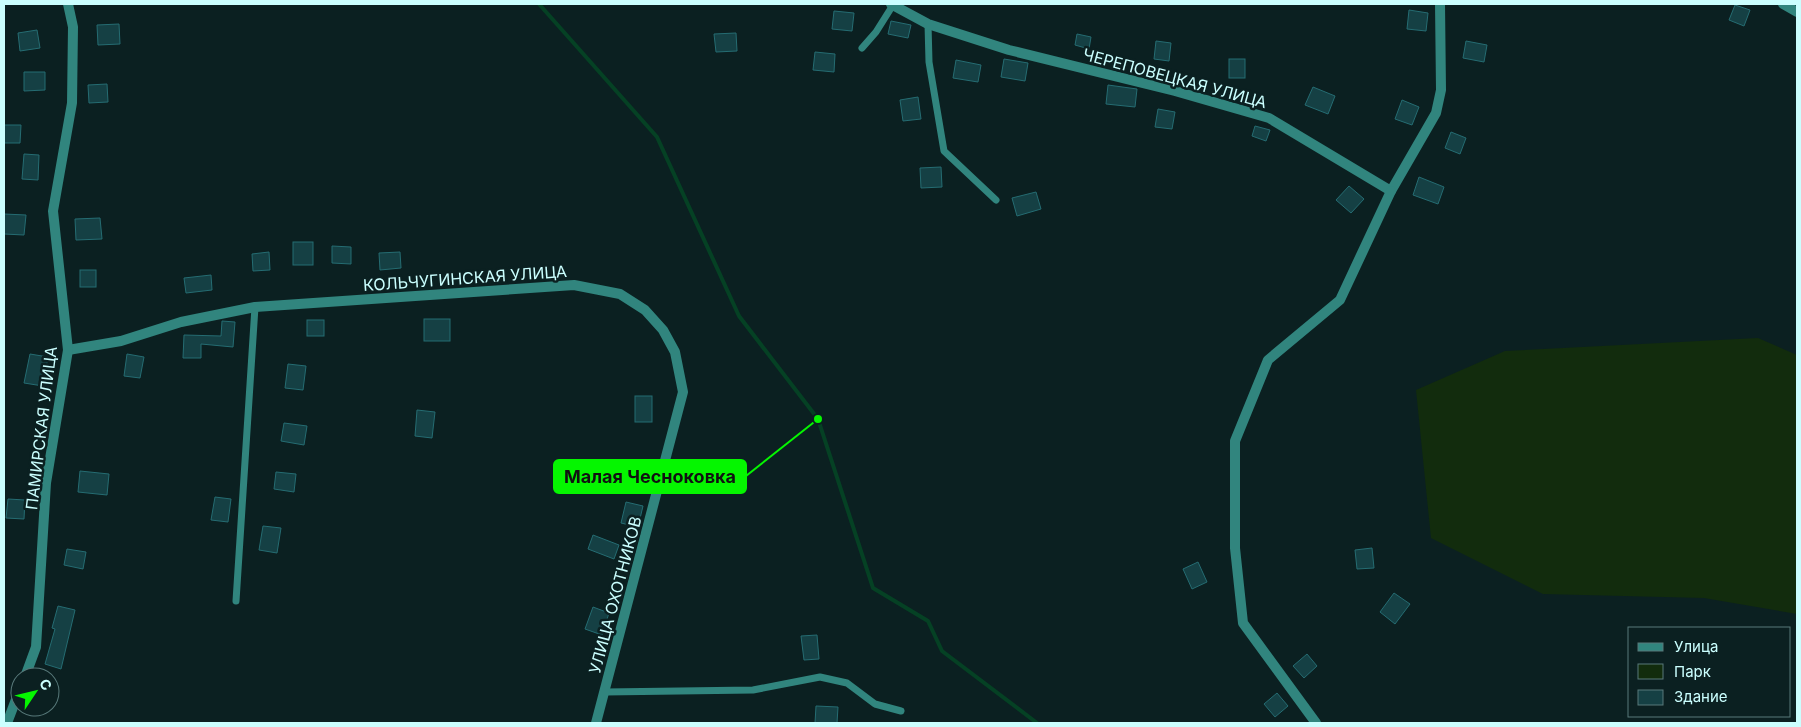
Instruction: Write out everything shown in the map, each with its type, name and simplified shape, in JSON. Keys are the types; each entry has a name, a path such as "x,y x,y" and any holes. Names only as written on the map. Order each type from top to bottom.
{"street":[{"name":"ПАМИРСКАЯ УЛИЦА","path":"29,667 36,647 46,483 68,350 53,211 72,103 73,28 68,4"},
{"name":"ЧЕРЕПОВЕЦКАЯ УЛИЦА","path":"892,4 928,24 1009,50 1175,91 1269,118 1391,192"},
{"path":"1316,723 1243,623 1235,548 1235,441 1268,360 1340,300 1391,192 1436,113 1441,90 1440,4"},
{"path":"1783,4 1797,12"},
{"name":"КОЛЬЧУГИНСКАЯ УЛИЦА","path":"68,350 121,342 181,322 255,307 574,286 620,294 645,310 663,330"},
{"name":"УЛИЦА ОХОТНИКОВ","path":"596,723 684,392 675,352 663,330"}],"lane":[{"path":"862,48 876,32 892,4"},
{"path":"928,24 929,62 944,151 996,200"},
{"path":"236,601 255,307"},
{"path":"605,692 752,690 820,677 847,683 875,704 901,711"}],"green space":[{"path":"1758,338 1797,355 1797,614 1704,598 1543,594 1431,538 1416,390 1505,351"}],"building":[{"path":"1735,5 1750,10 1744,26 1729,20"},
{"path":"1409,10 1428,13 1426,31 1407,29"},
{"path":"834,11 854,13 852,31 832,29"},
{"path":"891,21 911,25 908,38 888,34"},
{"path":"119,24 120,44 98,45 97,25"},
{"path":"37,30 40,48 20,51 18,33"},
{"path":"736,33 737,51 716,52 714,34"},
{"path":"1077,34 1091,37 1089,49 1075,45"},
{"path":"1156,41 1171,43 1169,61 1154,59"},
{"path":"1466,41 1487,45 1484,62 1463,58"},
{"path":"815,52 835,54 834,72 813,70"},
{"path":"1004,59 1028,63 1025,81 1001,77"},
{"path":"1229,59 1245,59 1245,78 1229,78"},
{"path":"956,60 981,65 978,82 953,78"},
{"path":"24,72 45,72 45,90 24,91"},
{"path":"107,84 108,102 89,103 88,85"},
{"path":"1108,85 1137,89 1135,107 1106,104"},
{"path":"1313,87 1335,96 1328,114 1305,105"},
{"path":"918,97 921,119 903,121 900,100"},
{"path":"1402,100 1419,107 1412,125 1395,119"},
{"path":"1158,109 1175,112 1172,129 1155,127"},
{"path":"4,125 21,125 20,143 4,143"},
{"path":"1255,126 1270,130 1266,141 1252,136"},
{"path":"1451,132 1466,138 1460,154 1445,148"},
{"path":"24,154 39,155 38,180 22,179"},
{"path":"941,167 942,187 921,188 920,168"},
{"path":"1419,177 1444,187 1438,204 1413,195"},
{"path":"1349,186 1364,199 1351,213 1336,200"},
{"path":"1036,192 1041,209 1017,216 1012,198"},
{"path":"4,214 26,215 24,235 4,234"},
{"path":"100,218 102,239 76,240 75,219"},
{"path":"293,242 313,242 313,265 293,265"},
{"path":"332,246 351,247 351,264 332,263"},
{"path":"269,252 270,270 253,271 252,254"},
{"path":"400,252 401,268 380,270 379,253"},
{"path":"80,270 96,270 96,287 80,287"},
{"path":"211,275 212,290 186,293 184,278"},
{"path":"424,319 450,319 450,341 424,341"},
{"path":"307,320 324,320 324,336 307,336"},
{"path":"222,321 235,322 233,347 201,344 201,358 183,358 184,335 221,336"},
{"path":"30,354 48,357 43,386 24,383"},
{"path":"127,354 144,357 140,378 124,376"},
{"path":"288,364 306,366 303,390 285,388"},
{"path":"635,396 652,396 652,422 635,422"},
{"path":"417,410 435,412 432,438 415,436"},
{"path":"284,423 307,426 304,445 281,441"},
{"path":"80,471 109,474 107,495 78,492"},
{"path":"276,472 296,474 294,492 274,489"},
{"path":"215,497 231,499 228,522 211,520"},
{"path":"8,499 25,500 24,519 6,518"},
{"path":"626,502 643,506 638,527 621,523"},
{"path":"263,526 281,528 277,553 259,550"},
{"path":"593,535 619,545 614,559 588,549"},
{"path":"1372,548 1374,568 1357,569 1355,550"},
{"path":"67,549 86,552 83,569 64,565"},
{"path":"1198,562 1207,582 1192,589 1183,569"},
{"path":"1394,593 1410,604 1395,624 1380,612"},
{"path":"58,606 75,610 61,669 60,667 45,664 55,629 52,628"},
{"path":"593,607 609,613 602,635 585,629"},
{"path":"817,635 819,659 804,660 801,636"},
{"path":"1307,654 1317,666 1304,678 1293,666"},
{"path":"1277,693 1288,706 1275,717 1264,704"},
{"path":"816,706 838,707 837,723 815,723"}],"waterway":[{"path":"539,4 657,137 739,316 818,419 873,588 928,621 942,651 1037,723"}],"place":[{"name":"Малая Чесноковка","path":"818,419"}]}
